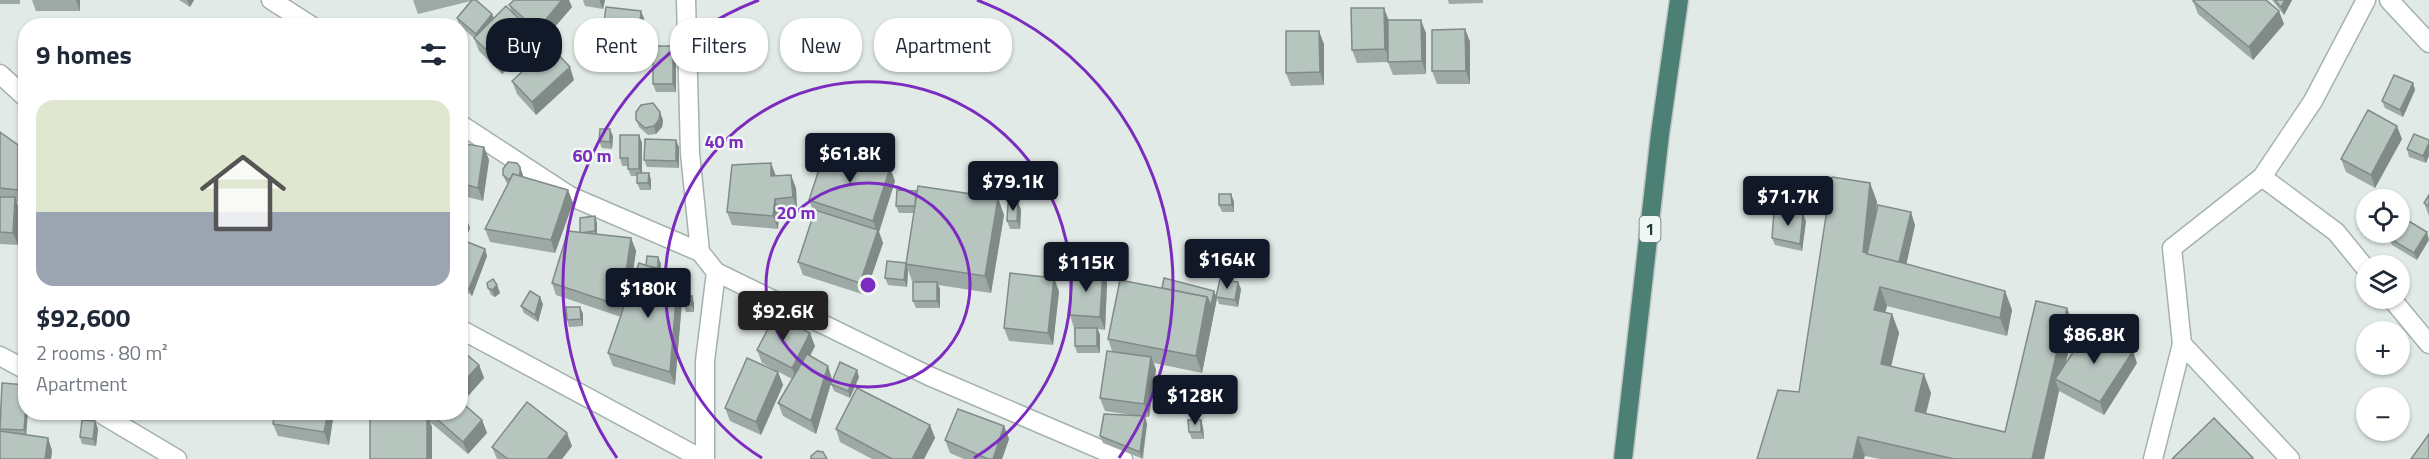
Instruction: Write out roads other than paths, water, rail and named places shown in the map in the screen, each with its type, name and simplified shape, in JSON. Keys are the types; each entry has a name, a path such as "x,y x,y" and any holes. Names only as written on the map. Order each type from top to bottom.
{"highway":[{"name":"1","path":"1623,459 1660,134 1679,0"}],"street":[{"path":"271,0 299,18"},
{"path":"686,0 690,153 700,252"},
{"path":"2153,459 2182,344 2172,248 2262,177 2313,100 2366,0"},
{"path":"2389,0 2429,43"},
{"path":"0,74 18,91"},
{"path":"468,129 570,196 700,252 716,272 929,376 1123,459"},
{"path":"2262,177 2336,232 2356,257"},
{"path":"468,333 703,459 705,361 716,272"},
{"path":"2400,309 2429,344"},
{"path":"2182,344 2290,459"},
{"path":"0,356 18,366"},
{"path":"111,420 177,459"}]}
